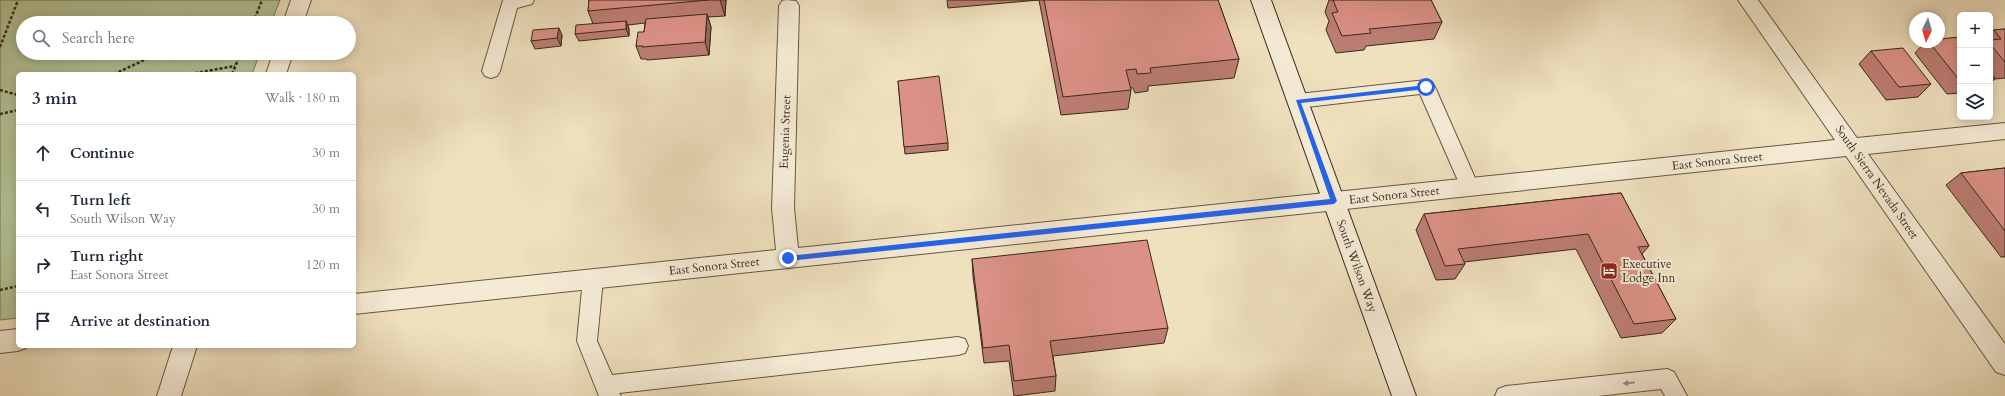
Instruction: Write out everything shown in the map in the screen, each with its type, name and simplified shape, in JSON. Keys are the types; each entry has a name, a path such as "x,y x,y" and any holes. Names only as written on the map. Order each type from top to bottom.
{"street":[{"path":"295,16 301,0"},
{"name":"South Wilson Way","path":"1261,0 1404,396"},
{"name":"South Sierra Nevada Street","path":"1748,0 2005,364"},
{"name":"Eugenia Street","path":"788,258 782,208 789,3"},
{"path":"277,72 281,60"},
{"name":"East Sonora Street","path":"356,304 2005,131"},
{"path":"0,342 16,340"},
{"path":"169,396 184,348"}],"lane":[{"path":"491,71 510,3 526,0"},
{"path":"1298,101 1426,87 1470,187"},
{"path":"592,279 587,341 608,390 958,346"},
{"path":"1506,396 1672,387"}],"path":[{"path":"0,47 18,0"},
{"path":"256,16 262,0"},
{"path":"118,72 144,60"},
{"path":"233,72 238,60"},
{"path":"202,72 236,66"},
{"path":"0,90 16,94"},
{"path":"0,114 16,110"},
{"path":"0,290 16,286"}],"green space":[{"path":"0,0 280,0 274,16 16,16 16,60 257,60 253,72 16,72 16,318 0,320"}],"building":[{"path":"589,0 708,0 588,11"},
{"path":"1044,0 1218,0 1239,59 1150,68 1151,73 1137,74 1136,69 1126,70 1131,90 1063,97"},
{"path":"1333,0 1431,0 1442,22 1369,29 1371,33 1342,36 1332,13 1338,12"},
{"path":"707,14 705,42 642,47 643,46 636,46 638,32 644,32 646,19"},
{"path":"626,21 626,29 575,34 576,25"},
{"path":"559,28 557,38 531,41 533,30"},
{"path":"2005,29 2005,62 1993,48 1993,40 2001,39 1994,30"},
{"path":"1957,37 1957,77 1934,48 1945,48 1945,38"},
{"path":"1903,48 1931,84 1899,87 1871,51"},
{"path":"939,76 948,143 904,147 898,81"},
{"path":"2005,168 2005,231 1961,173"},
{"path":"1621,193 1649,246 1638,247 1676,319 1634,324 1588,234 1458,249 1465,264 1445,266 1424,214"},
{"path":"1147,240 1168,328 1050,341 1056,376 1014,381 1009,345 983,348 972,259"}],"place":[{"name":"Executive Lodge Inn","path":"1609,271"}],"route":[{"path":"788,258 1334,201 1298,101 1426,87"}]}
